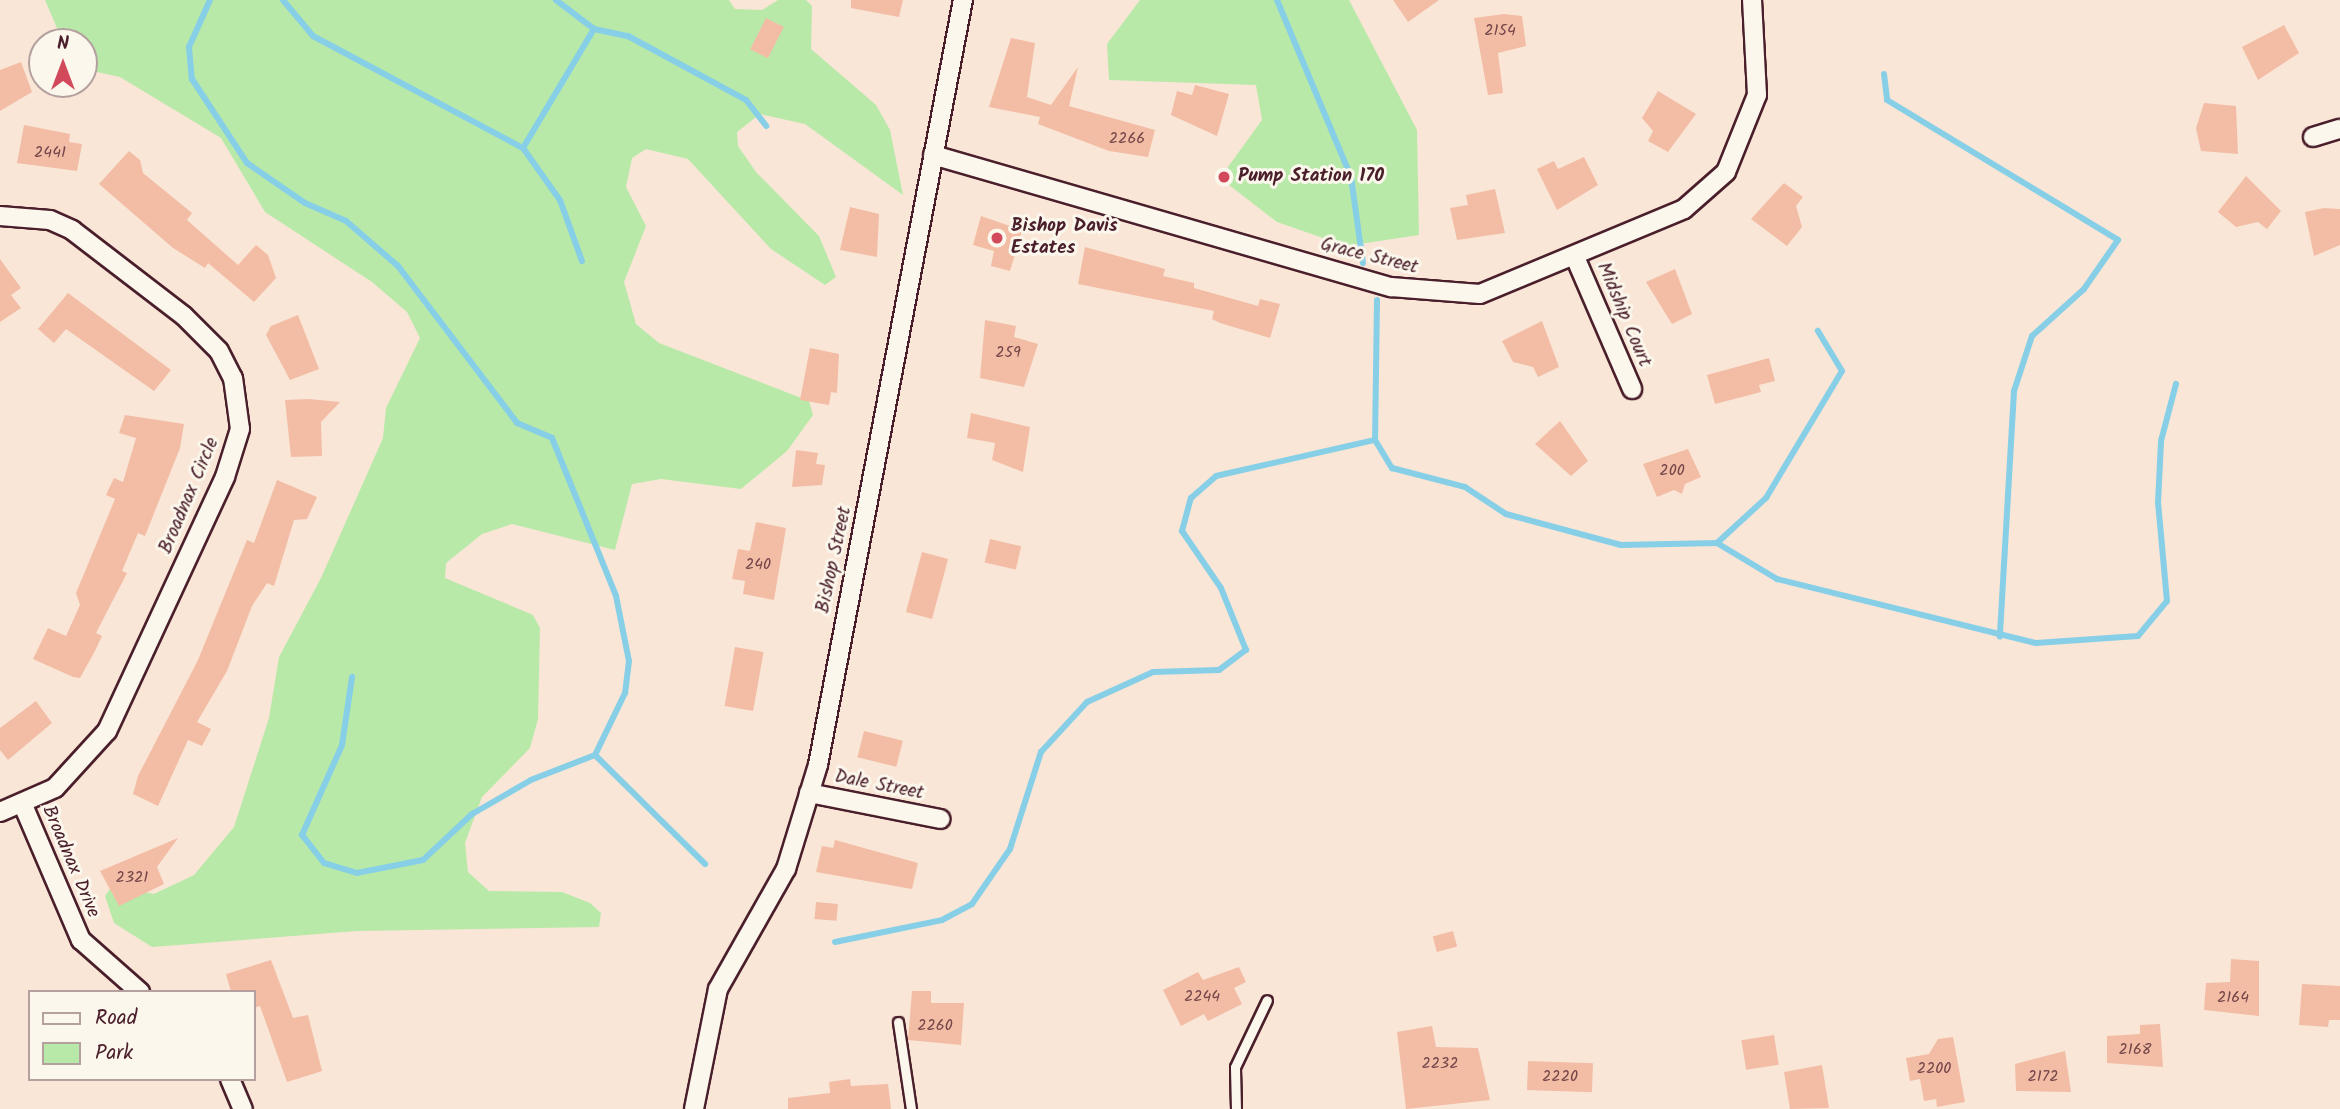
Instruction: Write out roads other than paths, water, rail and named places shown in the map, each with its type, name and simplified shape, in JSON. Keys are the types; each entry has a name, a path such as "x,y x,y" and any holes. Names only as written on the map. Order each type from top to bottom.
{"street":[{"name":"Bishop Street","path":"694,1109 718,989 786,869 828,720 963,0"},
{"name":"Grace Street","path":"933,155 1391,287 1480,294 1575,257 1684,209 1726,172 1757,95 1752,0"},
{"path":"2313,137 2340,129"},
{"name":"Broadnax Circle","path":"0,216 50,220 89,242 206,336 233,378 239,402 237,442 225,477 107,731 83,765 23,805 0,812"},
{"name":"Midship Court","path":"1575,257 1632,389"},
{"name":"Dale Street","path":"809,793 940,819"},
{"name":"Broadnax Drive","path":"23,805 81,940 138,990"},
{"path":"231,1081 243,1109"}],"lane":[{"path":"1236,1109 1235,1068 1267,1000"},
{"path":"898,1022 911,1109"}],"waterway":[{"path":"210,0 189,47 192,79 247,163 305,203 346,221 398,266 517,423 552,438 616,596 629,661 625,693 595,755 531,780 472,814 423,860 357,873 324,863 302,835 342,745 352,677"},
{"path":"283,0 313,36 523,148 560,200 582,261"},
{"path":"556,0 594,29 628,36 746,100 766,126"},
{"path":"1277,0 1351,177 1363,263"},
{"path":"523,148 594,29"},
{"path":"1884,74 1887,100 2118,240 2084,289 2032,336 2014,391 2000,637"},
{"path":"1377,300 1375,440 1392,468 1465,487 1506,514 1621,545 1717,543 1777,579 2036,643 2138,636 2167,601 2158,503 2161,441 2176,384"},
{"path":"1717,543 1766,498 1842,371 1818,331"},
{"path":"835,942 942,920 972,904 1010,849 1041,752 1087,702 1153,672 1219,670 1246,650 1221,588 1182,531 1191,498 1216,476 1375,440"},
{"path":"595,755 705,864"}],"place":[{"name":"Pump Station 170","path":"1224,177"},
{"name":"Bishop Davis Estates","path":"997,238"}]}
